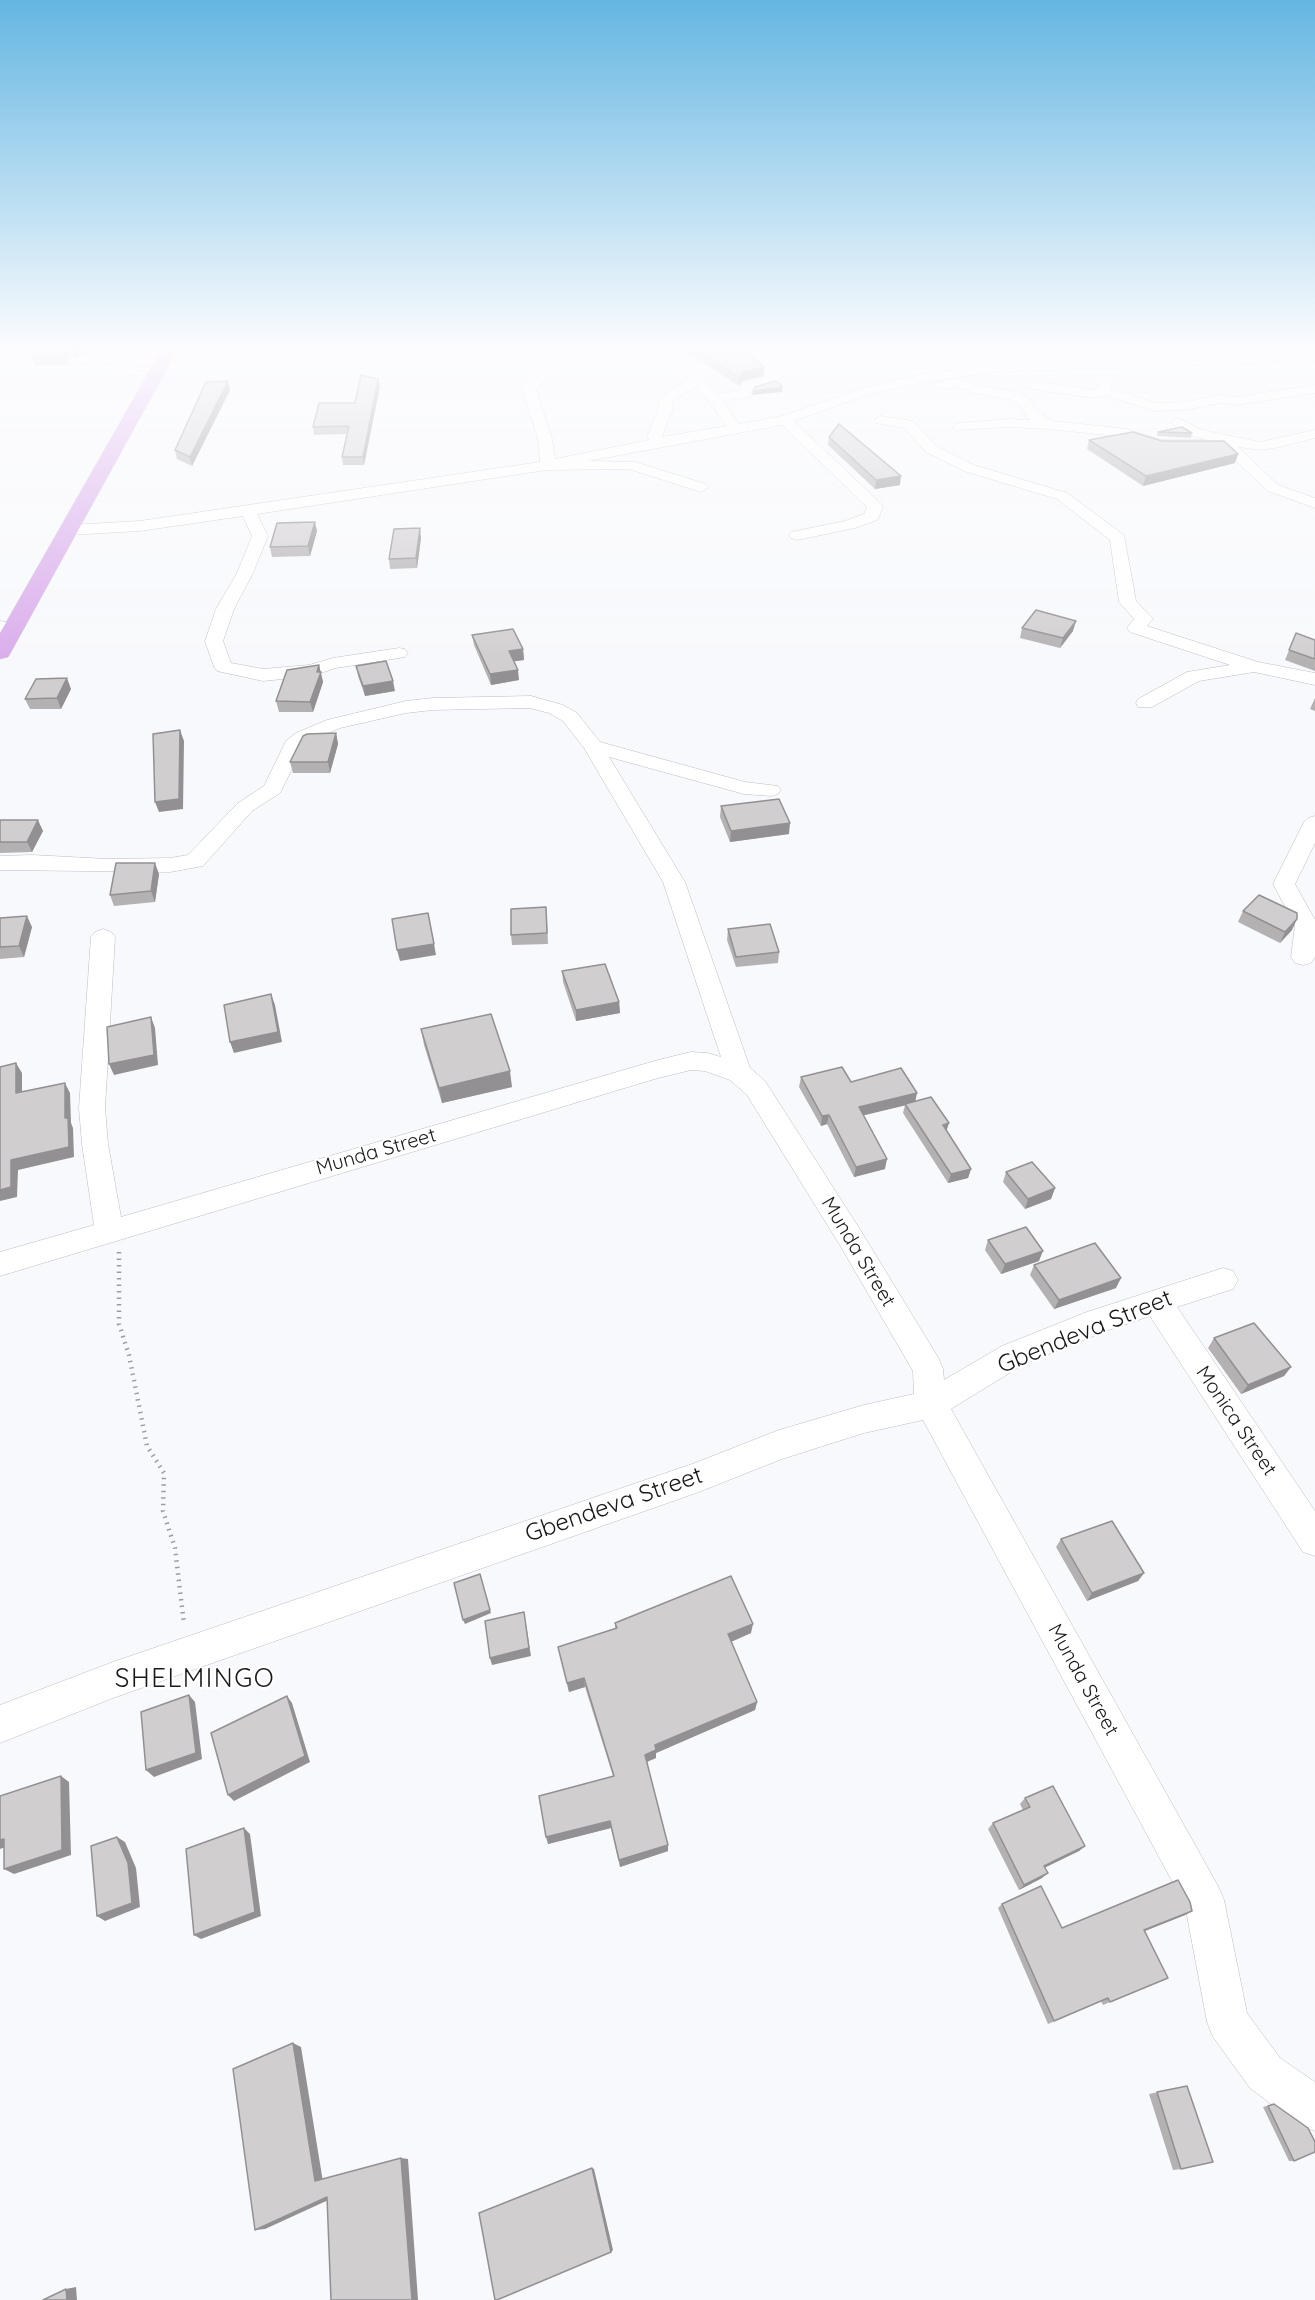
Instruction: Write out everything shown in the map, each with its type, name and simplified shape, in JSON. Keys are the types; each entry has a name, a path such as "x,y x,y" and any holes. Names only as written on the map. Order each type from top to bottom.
{"highway":[{"path":"0,652 5,630 69,530 111,454"}],"street":[{"path":"546,454 548,466"},
{"path":"69,530 140,526 248,511 548,466 602,454"},
{"path":"797,535 849,525 871,517 875,506 821,454"},
{"path":"942,454 969,468 997,478 1062,496 1118,538 1128,602 1144,619 1136,628 1254,667 1315,679"},
{"path":"1242,454 1273,488 1315,503"},
{"path":"548,466 630,465 701,487"},
{"path":"248,511 260,536 245,573 225,609 214,641 224,667 263,675 311,670 333,663 399,653"},
{"path":"1145,703 1194,676 1254,667"},
{"path":"0,863 32,862 108,866 170,865 195,861 245,807 273,789 296,741 334,724 406,707 433,704 531,702 556,709 570,717 593,746 674,882 739,1072"},
{"path":"593,746 744,788 771,790"},
{"path":"1301,956 1306,925 1284,884 1315,822"},
{"path":"103,937 92,1108 95,1144 115,1229"},
{"name":"Munda Street","path":"0,1264 658,1068 691,1061 707,1062 739,1072 756,1088 851,1239 928,1369 931,1404 1204,1900 1228,2022 1265,2073 1315,2109"},
{"name":"Gbendeva Street","path":"0,1724 113,1680 532,1532 696,1478 779,1445 864,1419 931,1404 1013,1355 1098,1321 1223,1280"},
{"name":"Monica Street","path":"1156,1302 1315,1540"}],"path":[{"path":"115,1229 119,1324 129,1355 147,1446 164,1473 163,1511 175,1548 187,1655"}],"building":[{"path":"343,454 364,454 363,457 342,457"},
{"path":"848,454 875,454 901,476 876,480"},
{"path":"1112,454 1237,454 1146,476"},
{"path":"315,522 308,546 270,547 277,523"},
{"path":"420,528 416,558 389,559 394,529"},
{"path":"1036,610 1076,621 1063,638 1022,628"},
{"path":"513,629 523,649 509,651 518,670 490,674 472,635"},
{"path":"1296,633 1315,640 1315,659 1289,650"},
{"path":"386,661 393,681 363,686 356,666"},
{"path":"319,665 317,672 321,672 310,702 276,701 287,670"},
{"path":"67,678 57,698 25,699 36,679"},
{"path":"180,730 179,799 155,802 153,734"},
{"path":"336,733 328,762 290,762 303,736"},
{"path":"779,799 790,823 731,831 721,806"},
{"path":"0,820 38,820 27,842 0,842"},
{"path":"116,863 155,863 151,891 110,895"},
{"path":"1259,895 1297,913 1297,919 1285,932 1243,911"},
{"path":"546,907 547,933 511,935 511,909"},
{"path":"428,913 434,944 397,950 392,919"},
{"path":"27,916 19,946 0,947 0,918"},
{"path":"770,924 779,952 736,957 728,929"},
{"path":"605,964 619,1002 576,1010 562,971"},
{"path":"271,994 278,1032 230,1042 224,1005"},
{"path":"491,1014 510,1071 439,1088 421,1029"},
{"path":"151,1017 154,1055 109,1064 107,1027"},
{"path":"16,1063 16,1093 65,1083 65,1118 68,1118 69,1147 11,1160 11,1187 0,1190 0,1067"},
{"path":"842,1067 851,1082 901,1068 917,1093 859,1107 887,1159 856,1167 829,1115 822,1116 801,1077"},
{"path":"931,1097 949,1123 943,1125 971,1169 951,1174 905,1104"},
{"path":"1032,1162 1055,1188 1028,1199 1006,1172"},
{"path":"1026,1227 1043,1251 1005,1264 988,1240"},
{"path":"1095,1243 1121,1278 1059,1300 1034,1265"},
{"path":"1254,1323 1291,1367 1248,1385 1214,1338"},
{"path":"1112,1521 1144,1573 1092,1593 1061,1539"},
{"path":"480,1574 490,1610 463,1620 454,1583"},
{"path":"731,1576 753,1624 728,1634 757,1702 655,1745 656,1750 645,1755 668,1845 619,1860 610,1821 546,1837 539,1796 614,1776 584,1678 567,1683 558,1647 617,1628 615,1623"},
{"path":"524,1612 529,1648 490,1658 485,1621"},
{"path":"189,1695 196,1753 146,1770 141,1712"},
{"path":"287,1696 305,1756 228,1795 211,1733"},
{"path":"61,1776 62,1850 4,1869 4,1839 0,1840 0,1796"},
{"path":"1053,1786 1085,1846 1044,1866 1048,1873 1024,1885 993,1823 1030,1807 1025,1798"},
{"path":"244,1828 255,1912 194,1935 186,1849"},
{"path":"117,1837 128,1863 132,1903 97,1916 91,1846"},
{"path":"1178,1880 1190,1902 1192,1911 1144,1930 1168,1978 1110,2002 1108,1998 1054,2021 1002,1904 1041,1886 1062,1928"},
{"path":"293,2043 315,2181 401,2158 412,2300 331,2300 327,2197 255,2230 233,2069"},
{"path":"1187,2086 1213,2162 1181,2169 1157,2092"},
{"path":"1274,2104 1308,2128 1315,2142 1315,2152 1294,2161 1268,2106"},
{"path":"592,2168 611,2252 495,2300 479,2213"},
{"path":"66,2289 67,2300 43,2300"}],"district":[{"name":"SHELMINGO","path":"195,1679"}]}
